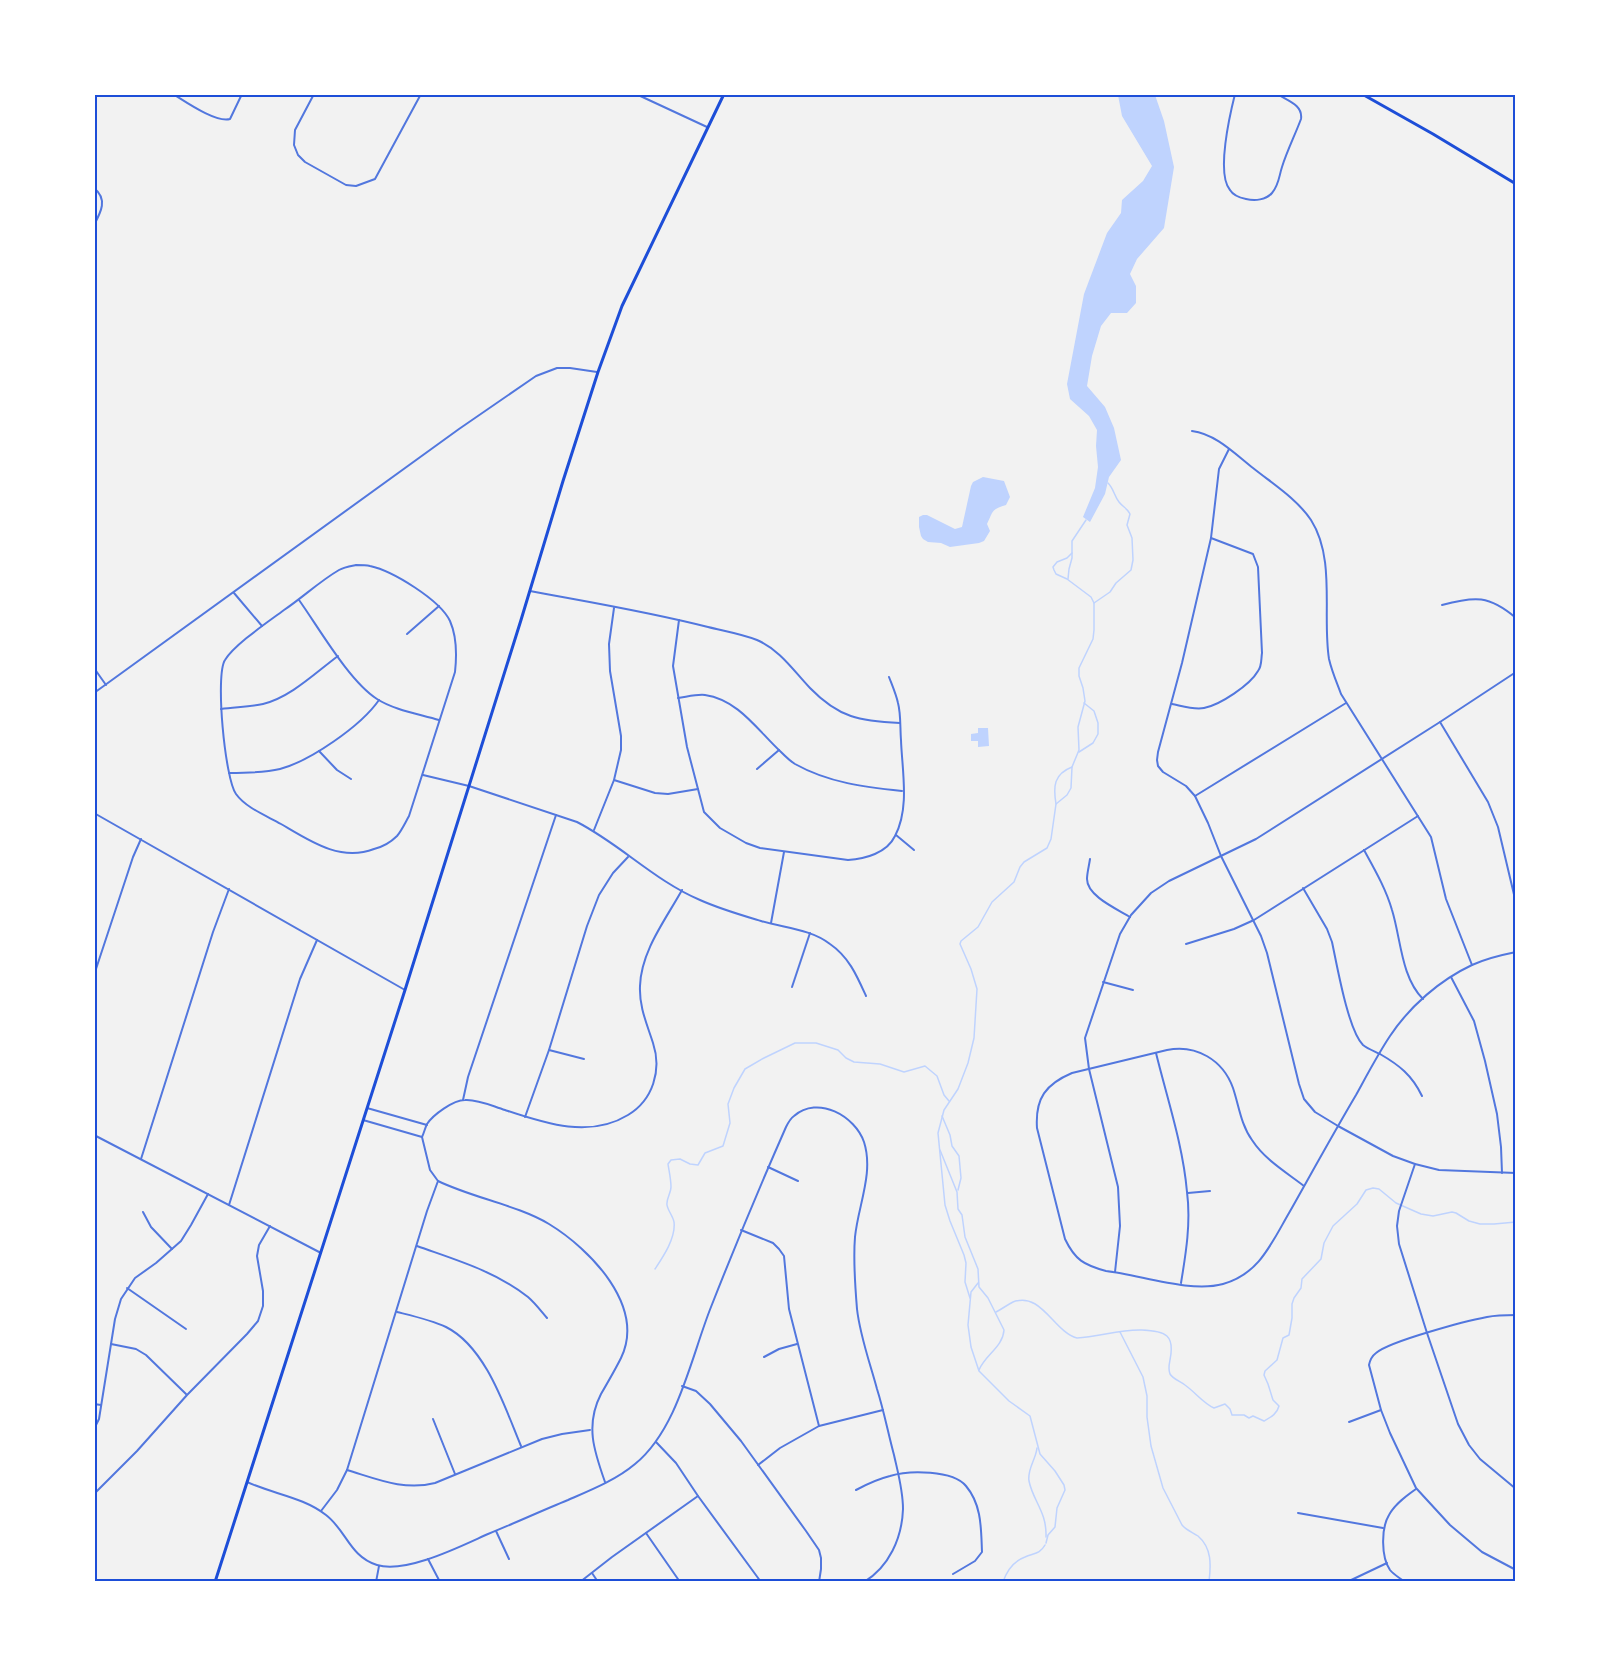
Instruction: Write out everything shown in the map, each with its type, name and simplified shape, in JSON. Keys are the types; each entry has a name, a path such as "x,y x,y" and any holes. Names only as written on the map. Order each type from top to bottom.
{"main road":[{"path":"215,1581 405,990 598,372 622,306 724,94"},
{"path":"1362,94 1515,184"}],"street":[{"path":"173,94 221,120 230,118 242,94"},
{"path":"314,94 295,130 294,145 298,155 305,162 346,185 356,186 375,178 381,170 421,94"},
{"path":"636,94 709,128"},
{"path":"1235,94 1225,150 1225,177 1230,191 1248,200 1262,199 1274,190 1301,119 1300,109 1277,94"},
{"path":"94,188 101,193 103,199 94,225"},
{"path":"94,693 457,430 536,376 557,368 598,372"},
{"path":"1192,431 1207,434 1229,449 1289,496 1315,527 1323,550 1329,660 1333,674 1347,702 1431,837 1446,898 1472,965"},
{"path":"1229,449 1219,469 1211,538 1158,752 1158,766 1162,772 1186,786 1195,796 1221,856 1254,920 1267,954 1304,1100 1315,1112 1338,1126 1393,1156 1415,1164 1439,1170 1515,1173"},
{"path":"1171,704 1193,708 1213,706 1244,687 1258,673 1261,665 1257,560 1247,551 1211,538"},
{"path":"356,565 370,566 407,583 439,606 449,619 453,631 457,651 455,672 409,816 396,836 383,846 364,853 333,851 320,845 246,804 236,795 231,786 225,759 221,709 222,665 225,659 262,626 299,600 340,569 356,565"},
{"path":"530,591 679,620 756,639 774,649 810,688 830,706 845,715 869,722 900,723"},
{"path":"234,593 262,626"},
{"path":"1442,605 1471,598 1486,599 1515,618"},
{"path":"299,600 354,678 378,700 439,720"},
{"path":"407,634 439,606"},
{"path":"594,830 614,780 621,750 621,736 610,670 609,644 614,607"},
{"path":"679,620 673,666 687,747 704,812 720,828 760,848 848,860 879,852 896,836 902,816 903,791 899,705 889,676"},
{"path":"221,709 257,705 277,699 338,656"},
{"path":"94,668 106,685"},
{"path":"1115,1272 1120,1226 1118,1187 1089,1069 1085,1038 1120,934 1130,917 1151,893 1169,881 1264,834 1515,672"},
{"path":"678,698 703,694 735,706 793,763 821,777 856,786 903,791"},
{"path":"229,773 281,769 298,762 319,751 364,718 378,700"},
{"path":"1195,796 1347,702"},
{"path":"1440,722 1488,802 1498,827 1515,903"},
{"path":"757,770 779,750"},
{"path":"319,751 337,770 351,779"},
{"path":"423,775 469,786 577,822 594,830 639,864 700,900 810,933 830,943 842,954 852,966 866,996"},
{"path":"614,780 655,793 668,794 698,789"},
{"path":"94,813 405,990"},
{"path":"464,1100 468,1077 555,814"},
{"path":"1186,944 1234,929 1254,920 1418,816"},
{"path":"896,836 914,849"},
{"path":"94,975 141,839"},
{"path":"1364,850 1385,888 1414,991 1423,999"},
{"path":"771,923 785,851"},
{"path":"525,1117 599,895 613,873 629,856"},
{"path":"1090,860 1088,888 1130,917"},
{"path":"1303,888 1330,936 1352,1023 1359,1039 1365,1047 1407,1072 1422,1096"},
{"path":"141,1159 213,932 229,889"},
{"path":"606,1483 591,1430 594,1411 623,1354 627,1335 622,1303 615,1287 590,1257 548,1224 438,1181 430,1170 422,1137 427,1125 449,1105 464,1100 481,1102 525,1117 586,1128 629,1115 641,1106 654,1082 657,1064 654,1045 644,1018 640,985 644,963 682,890"},
{"path":"792,987 810,933"},
{"path":"229,1205 300,979 317,940"},
{"path":"1304,1186 1272,1163 1252,1140 1241,1118 1232,1086 1226,1074 1216,1062 1202,1053 1177,1048 1072,1073 1050,1085 1041,1097 1037,1110 1037,1128 1065,1239 1071,1251 1081,1262 1115,1272 1210,1287 1242,1278 1260,1260 1304,1186 1390,1035 1432,990 1451,977 1472,965 1515,952"},
{"path":"1451,977 1474,1021 1485,1061 1497,1114 1502,1173"},
{"path":"1103,982 1133,990"},
{"path":"549,1050 584,1059"},
{"path":"1156,1053 1188,1193 1187,1245 1181,1284"},
{"path":"247,1482 299,1499 321,1511 328,1516 360,1557 379,1566 395,1567 429,1559 621,1475 650,1451 673,1413 708,1313 786,1127 793,1116 800,1112 824,1107 843,1116 854,1126 863,1141 868,1164 855,1238 857,1302 864,1344 903,1492 899,1535 893,1550 883,1566 864,1581"},
{"path":"367,1108 427,1125"},
{"path":"363,1120 422,1137"},
{"path":"94,1135 321,1253"},
{"path":"1415,1164 1399,1211 1397,1226 1399,1244 1458,1424 1469,1445 1480,1459 1515,1489"},
{"path":"768,1167 798,1181"},
{"path":"321,1511 337,1490 347,1470 438,1181"},
{"path":"1188,1193 1210,1191"},
{"path":"94,1429 99,1419 115,1319 121,1299 135,1278 181,1241 208,1194"},
{"path":"143,1212 151,1227 172,1249"},
{"path":"94,1494 258,1321 263,1291 257,1256 259,1245 270,1226"},
{"path":"741,1230 773,1243 784,1257 789,1309 819,1426"},
{"path":"417,1246 477,1267 505,1280 530,1299 547,1318"},
{"path":"128,1288 186,1329"},
{"path":"397,1312 447,1328 465,1341 482,1361 521,1446"},
{"path":"1515,1315 1488,1317 1388,1346 1374,1354 1369,1365 1381,1410 1416,1488 1450,1525 1482,1552 1515,1570"},
{"path":"111,1344 136,1349 146,1355 187,1395"},
{"path":"764,1357 779,1349 797,1344"},
{"path":"682,1386 703,1396 735,1434 806,1531 819,1550 821,1569 819,1581"},
{"path":"94,1404 101,1405"},
{"path":"758,1465 780,1448 819,1426 883,1410"},
{"path":"1349,1422 1381,1410"},
{"path":"433,1419 455,1474"},
{"path":"347,1470 393,1485 422,1486 435,1483 542,1439 591,1430"},
{"path":"656,1442 676,1463 761,1581"},
{"path":"856,1490 869,1483 910,1472 950,1476 963,1482 971,1492 979,1510 982,1552 975,1561 953,1574"},
{"path":"1405,1581 1390,1569 1387,1563 1383,1528 1397,1505 1416,1488"},
{"path":"580,1581 698,1496"},
{"path":"1298,1513 1383,1528"},
{"path":"496,1531 509,1559"},
{"path":"646,1533 680,1581"},
{"path":"429,1559 441,1581"},
{"path":"1347,1581 1387,1563"},
{"path":"376,1581 379,1566"},
{"path":"591,1573 598,1581"}],"water":[{"path":"1118,95 1155,95 1164,121 1174,167 1164,228 1137,259 1130,274 1136,286 1136,303 1127,313 1111,313 1101,326 1092,356 1087,386 1105,407 1114,428 1121,460 1109,477 1105,494 1090,522 1083,517 1095,488 1098,467 1097,430 1089,416 1070,399 1067,384 1084,294 1107,233 1121,213 1122,200 1143,181 1152,166 1122,116"},
{"path":"983,477 1004,481 1010,497 1006,505 998,508 992,514 987,524 990,531 984,541 950,547 923,539 919,517 923,515 955,529 962,527 971,486 973,482"},
{"path":"978,728 988,728 989,746 978,747 978,741 971,741 971,734 978,733"}],"waterway":[{"path":"1094,603 1110,592 1116,583 1131,570 1133,560 1132,538 1127,525 1130,514 1117,500 1108,483"},
{"path":"1068,579 1072,541 1086,520"},
{"path":"970,1298 965,1282 964,1255 945,1205 938,1133 944,1110 958,1089 968,1063 974,1038 977,989 960,944 978,927 992,902 1014,882 1024,862 1047,848 1051,839 1056,804 1067,795 1071,788 1072,767 1079,750 1078,727 1085,701 1079,668 1093,639 1094,630 1094,603 1091,597 1067,579 1056,574 1053,567 1072,553"},
{"path":"1079,752 1093,743 1098,734 1098,723 1094,711 1084,703"},
{"path":"1056,804 1056,781 1061,773 1072,767"},
{"path":"655,1269 668,1247 674,1228 667,1205 671,1187 668,1164 671,1160 680,1159 698,1165 705,1153 723,1146 730,1123 728,1104 734,1088 745,1069 764,1058 795,1043 816,1043 838,1050 854,1062 880,1064 904,1072 925,1066 937,1076 944,1095 949,1101"},
{"path":"942,1116 952,1146 959,1156 961,1178 958,1190"},
{"path":"940,1150 957,1192 958,1209 962,1215 965,1237 978,1269 979,1287 988,1298 1004,1330 1001,1341 979,1370"},
{"path":"996,1312 1013,1302 1023,1300 1032,1302 1061,1328 1077,1338 1134,1330 1163,1333 1170,1340 1169,1369 1173,1377 1214,1408 1225,1404 1232,1415 1244,1415 1249,1418 1253,1416 1264,1421 1271,1417 1279,1406 1273,1400 1264,1375 1265,1371 1277,1360 1283,1338 1289,1335 1292,1304 1301,1288 1302,1279 1321,1259 1324,1243 1333,1226 1357,1204 1366,1190 1379,1189 1396,1203 1421,1214 1433,1216 1452,1212 1480,1224 1516,1222"},
{"path":"978,1283 971,1292 968,1325 971,1347 979,1371 1009,1401 1030,1416 1040,1454 1064,1485 1065,1490 1057,1508 1055,1527 1048,1535 1046,1543"},
{"path":"1120,1332 1143,1377 1151,1446 1163,1488 1182,1525 1198,1536 1206,1546 1210,1563 1209,1582"},
{"path":"1037,1448 1029,1472 1029,1481 1042,1514 1046,1537"},
{"path":"1003,1582 1014,1564 1039,1552 1045,1545"}]}
